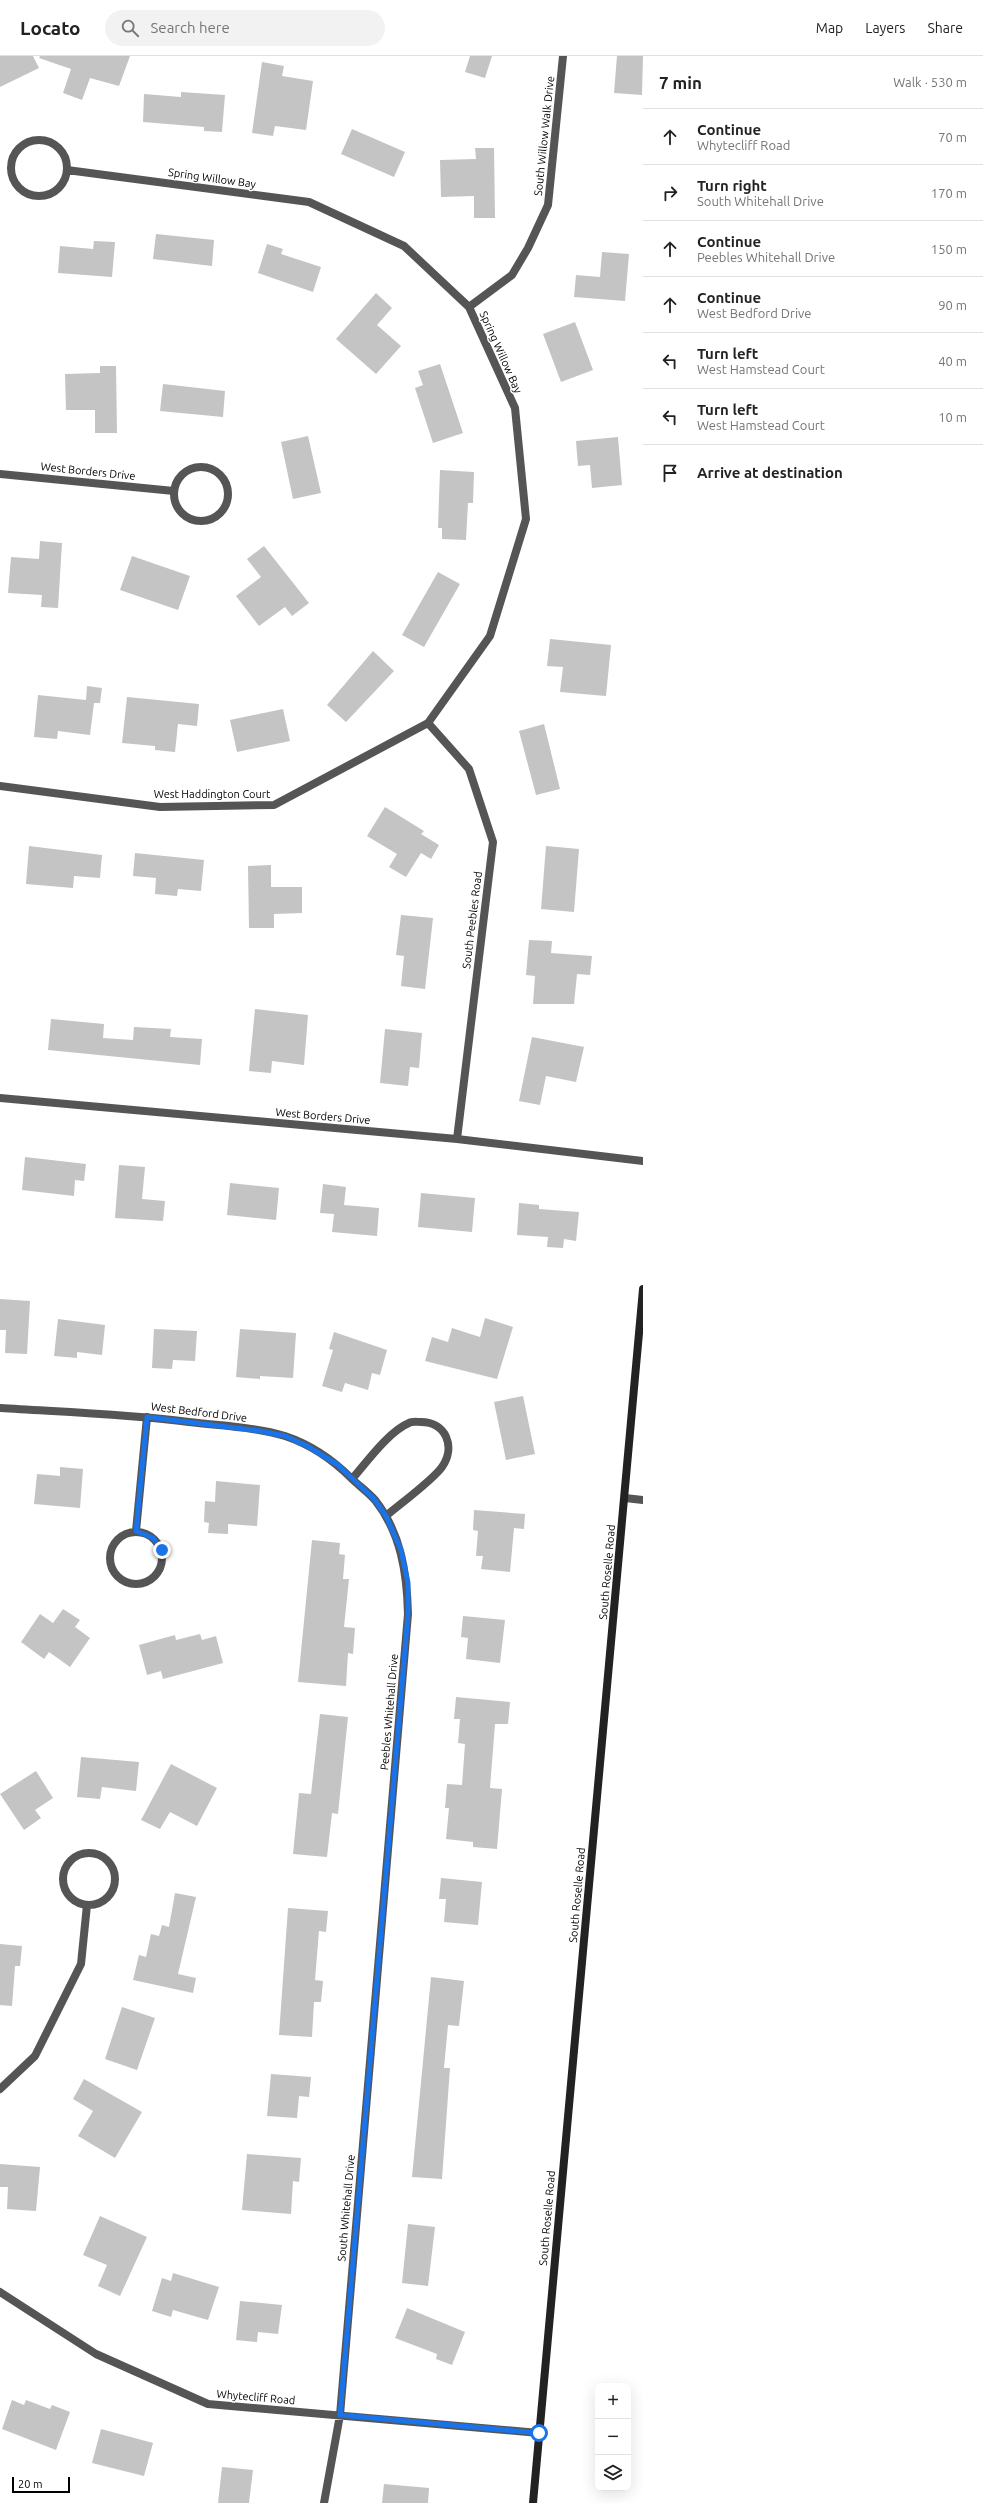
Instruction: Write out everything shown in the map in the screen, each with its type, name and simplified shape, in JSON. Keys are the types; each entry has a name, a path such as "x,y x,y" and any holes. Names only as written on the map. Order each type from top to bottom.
{"main road":[{"name":"South Roselle Road","path":"533,2503 643,1289"}],"street":[{"name":"South Willow Walk Drive","path":"469,307 512,276 528,248 548,205 563,56"},
{"path":"40,140 51,143 60,149 65,159 67,170 64,180 57,189 48,194 37,196 26,193 18,186 12,177 11,166 13,155 20,147 30,141 40,140"},
{"name":"Spring Willow Bay","path":"67,170 309,202 404,246 469,307 515,408 526,519 490,636 428,723"},
{"path":"204,466 214,469 223,476 228,486 229,496 226,507 219,515 209,520 198,521 188,518 180,511 175,501 174,491 177,480 184,472 193,467 204,466"},
{"name":"West Borders Drive","path":"0,474 174,491"},
{"name":"West Haddington Court","path":"0,786 160,807 274,805 428,723"},
{"name":"South Peebles Road","path":"428,723 469,769 493,842 457,1139"},
{"name":"West Borders Drive","path":"0,1098 457,1139 643,1161"},
{"name":"West Bedford Drive","path":"0,1408 147,1417 260,1431 285,1436 307,1446 338,1465 374,1499"},
{"path":"136,1531 147,1417"},
{"path":"352,1479 392,1435 409,1422 431,1422 442,1429 449,1441 448,1454 441,1468 386,1516"},
{"path":"624,1498 643,1500"},
{"name":"Peebles Whitehall Drive","path":"374,1499 386,1516 401,1550 408,1583 408,1614 382,1913"},
{"path":"136,1531 153,1538 160,1545 163,1559 161,1568 154,1578 135,1585 126,1583 116,1576 111,1568 110,1553 119,1538 136,1531"},
{"path":"92,1853 102,1855 110,1862 116,1881 113,1891 106,1899 97,1904 87,1905 77,1902 69,1895 64,1886 63,1876 66,1867 72,1859 81,1854 92,1853"},
{"path":"0,2089 35,2056 81,1964 87,1905"},
{"name":"South Whitehall Drive","path":"324,2503 340,2415 382,1913"},
{"name":"Whytecliff Road","path":"0,2292 96,2354 208,2404 539,2433"}],"building":[{"path":"0,56 33,56 39,68 0,87"},
{"path":"40,56 130,56 119,86 90,78 82,100 63,93 71,69 39,58"},
{"path":"470,56 492,56 485,78 465,72"},
{"path":"617,56 643,56 642,95 614,93"},
{"path":"262,62 284,66 282,76 313,81 306,130 275,126 273,136 252,133"},
{"path":"181,92 225,95 222,132 204,131 204,127 143,122 144,94 181,97"},
{"path":"352,129 405,152 394,177 341,154"},
{"path":"475,148 494,148 495,218 474,218 474,196 441,197 440,160 476,159"},
{"path":"156,234 214,240 212,266 153,259"},
{"path":"94,241 115,242 112,277 58,273 60,246 93,249"},
{"path":"267,244 283,249 281,254 321,267 313,292 258,273"},
{"path":"602,252 629,254 625,301 574,297 576,275 600,277"},
{"path":"376,293 392,308 377,325 401,346 376,374 336,339"},
{"path":"575,322 593,370 561,382 543,334"},
{"path":"440,364 463,433 433,443 415,388 423,385 418,371"},
{"path":"100,366 116,366 117,433 95,433 95,410 66,410 65,374 100,373"},
{"path":"163,384 225,391 223,417 160,411"},
{"path":"308,436 321,493 293,499 281,442"},
{"path":"618,437 622,485 592,488 590,465 578,466 576,441"},
{"path":"440,470 474,472 473,503 468,503 466,540 442,539 442,528 438,528"},
{"path":"40,541 62,543 58,608 41,607 42,595 8,593 11,557 39,559"},
{"path":"264,546 309,603 292,616 285,607 259,626 236,596 261,577 247,559"},
{"path":"132,556 190,576 178,610 120,590"},
{"path":"438,572 460,584 424,647 402,635"},
{"path":"550,639 611,645 606,696 560,692 563,667 547,666"},
{"path":"373,651 394,671 346,722 327,705"},
{"path":"87,686 102,688 100,703 94,703 90,735 58,731 57,739 34,737 38,695 86,700"},
{"path":"127,697 199,704 197,726 178,724 175,752 155,750 155,746 122,743"},
{"path":"283,709 290,741 237,752 230,720"},
{"path":"544,724 560,789 536,795 519,731"},
{"path":"385,807 424,831 421,834 439,845 431,859 421,853 406,877 389,867 397,854 367,836"},
{"path":"29,846 102,855 100,878 74,876 73,888 26,884"},
{"path":"546,846 579,849 574,912 541,909"},
{"path":"135,853 204,860 201,891 178,889 177,896 155,894 156,878 133,876"},
{"path":"271,865 271,887 302,887 302,913 274,914 274,928 249,928 248,866"},
{"path":"401,915 433,918 425,989 401,986 404,956 396,955"},
{"path":"529,940 552,941 551,953 592,956 590,975 577,974 574,1004 533,1004 535,976 526,975"},
{"path":"255,1009 308,1015 304,1065 272,1061 271,1073 249,1071"},
{"path":"51,1019 104,1024 103,1038 133,1040 134,1027 171,1029 170,1037 202,1039 200,1065 48,1050"},
{"path":"385,1029 422,1033 419,1068 410,1067 408,1086 380,1083"},
{"path":"532,1037 584,1047 576,1082 546,1076 540,1105 519,1101"},
{"path":"25,1157 86,1164 84,1181 75,1180 74,1196 22,1190"},
{"path":"119,1165 145,1167 142,1199 165,1201 163,1221 115,1218"},
{"path":"230,1183 279,1188 276,1220 227,1215"},
{"path":"323,1184 346,1187 344,1205 379,1208 377,1236 332,1232 334,1214 320,1213"},
{"path":"421,1193 475,1198 472,1232 418,1227"},
{"path":"519,1203 539,1205 539,1209 579,1212 576,1241 564,1239 563,1248 547,1247 548,1237 517,1235"},
{"path":"0,1299 30,1301 27,1354 5,1353 6,1330 0,1330"},
{"path":"485,1318 513,1327 497,1379 425,1361 432,1337 448,1342 452,1328 480,1337"},
{"path":"58,1319 105,1325 102,1355 77,1352 77,1358 54,1356"},
{"path":"154,1329 197,1331 195,1361 173,1360 172,1369 152,1368"},
{"path":"240,1329 296,1333 293,1378 260,1376 260,1379 236,1377"},
{"path":"334,1332 387,1350 380,1375 372,1373 368,1390 345,1383 342,1392 322,1386 333,1350 329,1349"},
{"path":"523,1396 535,1454 506,1460 494,1402"},
{"path":"60,1467 83,1469 80,1508 34,1504 37,1474 60,1476"},
{"path":"216,1481 260,1485 257,1526 228,1524 228,1534 208,1533 209,1523 204,1522 205,1501 215,1502"},
{"path":"474,1510 525,1514 524,1529 514,1528 510,1572 481,1569 483,1556 476,1556 478,1531 473,1530"},
{"path":"312,1540 340,1543 339,1554 345,1555 343,1579 349,1579 344,1627 355,1628 353,1654 348,1653 346,1686 298,1682"},
{"path":"63,1609 80,1620 75,1627 90,1638 70,1667 49,1652 44,1659 21,1642 40,1614 53,1623"},
{"path":"463,1616 505,1620 500,1663 466,1659 468,1638 461,1637"},
{"path":"200,1634 202,1640 216,1636 223,1663 163,1679 161,1671 147,1675 139,1645 175,1635 176,1640"},
{"path":"456,1697 510,1702 508,1724 495,1724 490,1788 502,1789 497,1849 473,1847 473,1842 446,1839 449,1808 445,1808 447,1784 462,1785 465,1744 458,1743 460,1719 454,1719"},
{"path":"320,1714 348,1717 338,1814 332,1813 327,1857 293,1854 299,1793 311,1794"},
{"path":"81,1757 139,1762 136,1791 102,1787 100,1799 77,1797"},
{"path":"171,1764 217,1788 197,1826 170,1812 160,1829 141,1820"},
{"path":"36,1771 53,1798 35,1810 41,1818 24,1830 0,1794"},
{"path":"441,1878 482,1882 478,1925 444,1922 446,1899 439,1899"},
{"path":"175,1893 196,1897 178,1974 196,1978 193,1993 133,1980 139,1955 146,1957 151,1934 159,1936 162,1925 169,1927"},
{"path":"288,1908 328,1911 326,1932 319,1931 315,1980 323,1981 321,2002 314,2002 312,2037 279,2035"},
{"path":"0,1944 22,1946 20,1966 15,1966 12,2006 0,2005"},
{"path":"431,1977 464,1981 459,2026 448,2025 444,2068 450,2068 442,2179 412,2177"},
{"path":"122,2007 155,2018 137,2070 105,2059"},
{"path":"271,2074 311,2077 309,2097 299,2096 297,2118 267,2116"},
{"path":"84,2079 142,2112 115,2158 78,2136 93,2111 73,2099"},
{"path":"247,2154 301,2158 299,2182 293,2181 291,2214 242,2210"},
{"path":"0,2164 40,2167 36,2211 7,2209 8,2187 0,2187"},
{"path":"100,2216 147,2237 120,2296 98,2286 107,2265 83,2255"},
{"path":"408,2224 435,2227 428,2286 402,2283"},
{"path":"173,2273 219,2287 208,2320 173,2310 171,2317 152,2311 162,2278 171,2281"},
{"path":"240,2301 282,2305 278,2334 258,2332 257,2342 236,2340"},
{"path":"407,2308 465,2332 452,2365 436,2359 437,2354 395,2338"},
{"path":"12,2400 24,2405 26,2400 50,2409 52,2405 70,2412 56,2450 2,2429"},
{"path":"101,2429 153,2443 144,2476 92,2463"},
{"path":"222,2467 253,2470 249,2503 218,2503"},
{"path":"384,2484 429,2488 428,2503 382,2503"}],"route":[{"path":"162,1550 160,1545 153,1538 145,1533 136,1531 147,1417 260,1431 285,1436 307,1446 338,1465 374,1499 386,1516 401,1550 408,1583 408,1614 340,2415 539,2433"}]}
